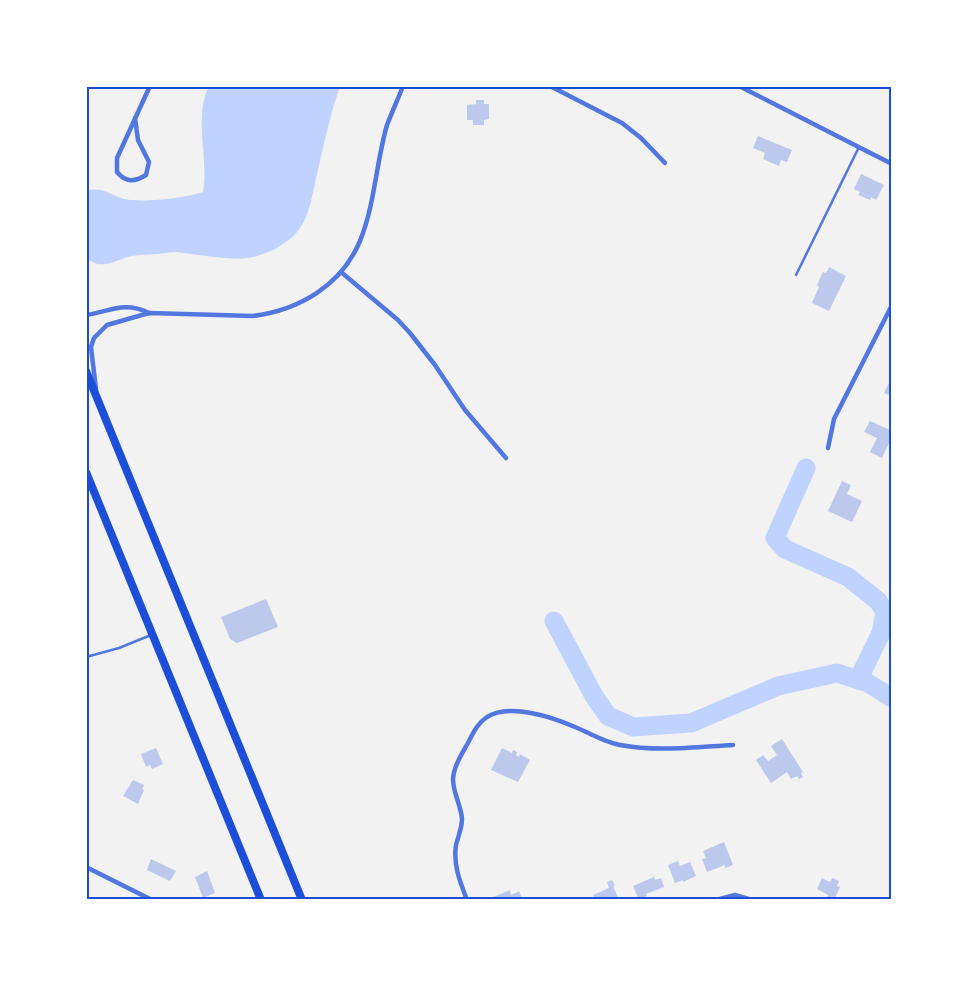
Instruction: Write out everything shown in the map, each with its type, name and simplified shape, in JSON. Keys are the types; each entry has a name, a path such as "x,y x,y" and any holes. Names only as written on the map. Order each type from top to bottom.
{"main road":[{"path":"86,372 302,900"},
{"path":"86,472 261,900"}],"street":[{"path":"135,118 138,140 149,162 146,175 137,181 128,180 120,176 117,172 117,158 135,118 150,86"},
{"path":"97,396 91,347 94,338 107,325 149,313 252,316 265,314 302,303 317,294 341,272 360,242 387,126 403,86"},
{"path":"550,86 622,123 641,138 665,163"},
{"path":"739,86 892,164"},
{"path":"341,272 392,315 410,333 435,365 465,410 506,458"},
{"path":"828,448 834,419 892,305"},
{"path":"86,315 129,306 149,313"},
{"path":"467,900 459,880 455,862 455,851 462,820 454,790 453,778 456,766 476,727 486,717 496,712 509,710 538,715 574,726 608,742 622,745 665,748 733,745"},
{"path":"86,867 152,900"},
{"path":"716,900 735,895 752,900"}],"lane":[{"path":"796,275 859,147"},
{"path":"86,657 119,648 152,634"}],"water":[{"path":"209,86 340,86 327,130 311,202 300,228 284,244 263,254 248,258 236,259 174,252 132,256 108,264 97,264 86,257 86,191 101,190 124,199 132,200 175,198 203,192 202,112"}],"building":[{"path":"476,100 484,100 484,104 489,104 489,119 484,120 484,125 473,125 473,120 467,120 467,105 476,104"},
{"path":"758,136 792,150 787,162 781,160 779,166 763,159 765,153 753,148"},
{"path":"861,174 884,185 876,200 871,197 870,200 858,195 860,192 854,189"},
{"path":"829,267 846,276 829,311 812,303 823,272 826,273"},
{"path":"892,377 892,396 884,393"},
{"path":"870,421 892,431 892,444 889,443 882,458 870,452 877,438 864,432"},
{"path":"842,481 851,485 847,494 862,501 852,522 828,511"},
{"path":"266,599 278,627 237,643 230,639 221,617"},
{"path":"782,739 803,772 801,773 803,777 799,779 797,776 791,779 787,772 771,783 756,760 763,755 768,761 777,755 771,746"},
{"path":"156,748 163,764 152,769 150,765 146,767 141,754"},
{"path":"502,748 512,753 513,750 517,752 516,755 519,757 520,754 530,760 518,782 491,770"},
{"path":"133,780 144,785 142,789 144,790 138,804 123,796"},
{"path":"724,842 733,865 725,868 725,865 707,872 702,859 706,858 703,851"},
{"path":"151,859 176,871 170,881 147,870"},
{"path":"678,861 680,866 690,862 696,876 683,882 683,880 675,883 668,865"},
{"path":"207,871 215,893 203,898 195,877"},
{"path":"654,877 655,880 661,878 664,887 646,894 647,896 639,900 633,886"},
{"path":"822,878 830,882 832,878 839,881 837,886 840,887 835,898 837,900 826,900 828,895 817,889"},
{"path":"612,880 619,900 596,900 593,895 609,888 607,882"},
{"path":"510,890 511,895 519,891 523,900 494,900 493,897"}],"waterway":[{"path":"806,468 775,538 785,549 848,577 878,601 885,612 881,633 858,680"},
{"path":"554,621 594,696 608,716 633,727 691,723 778,686 837,673 868,683 892,698"}]}
